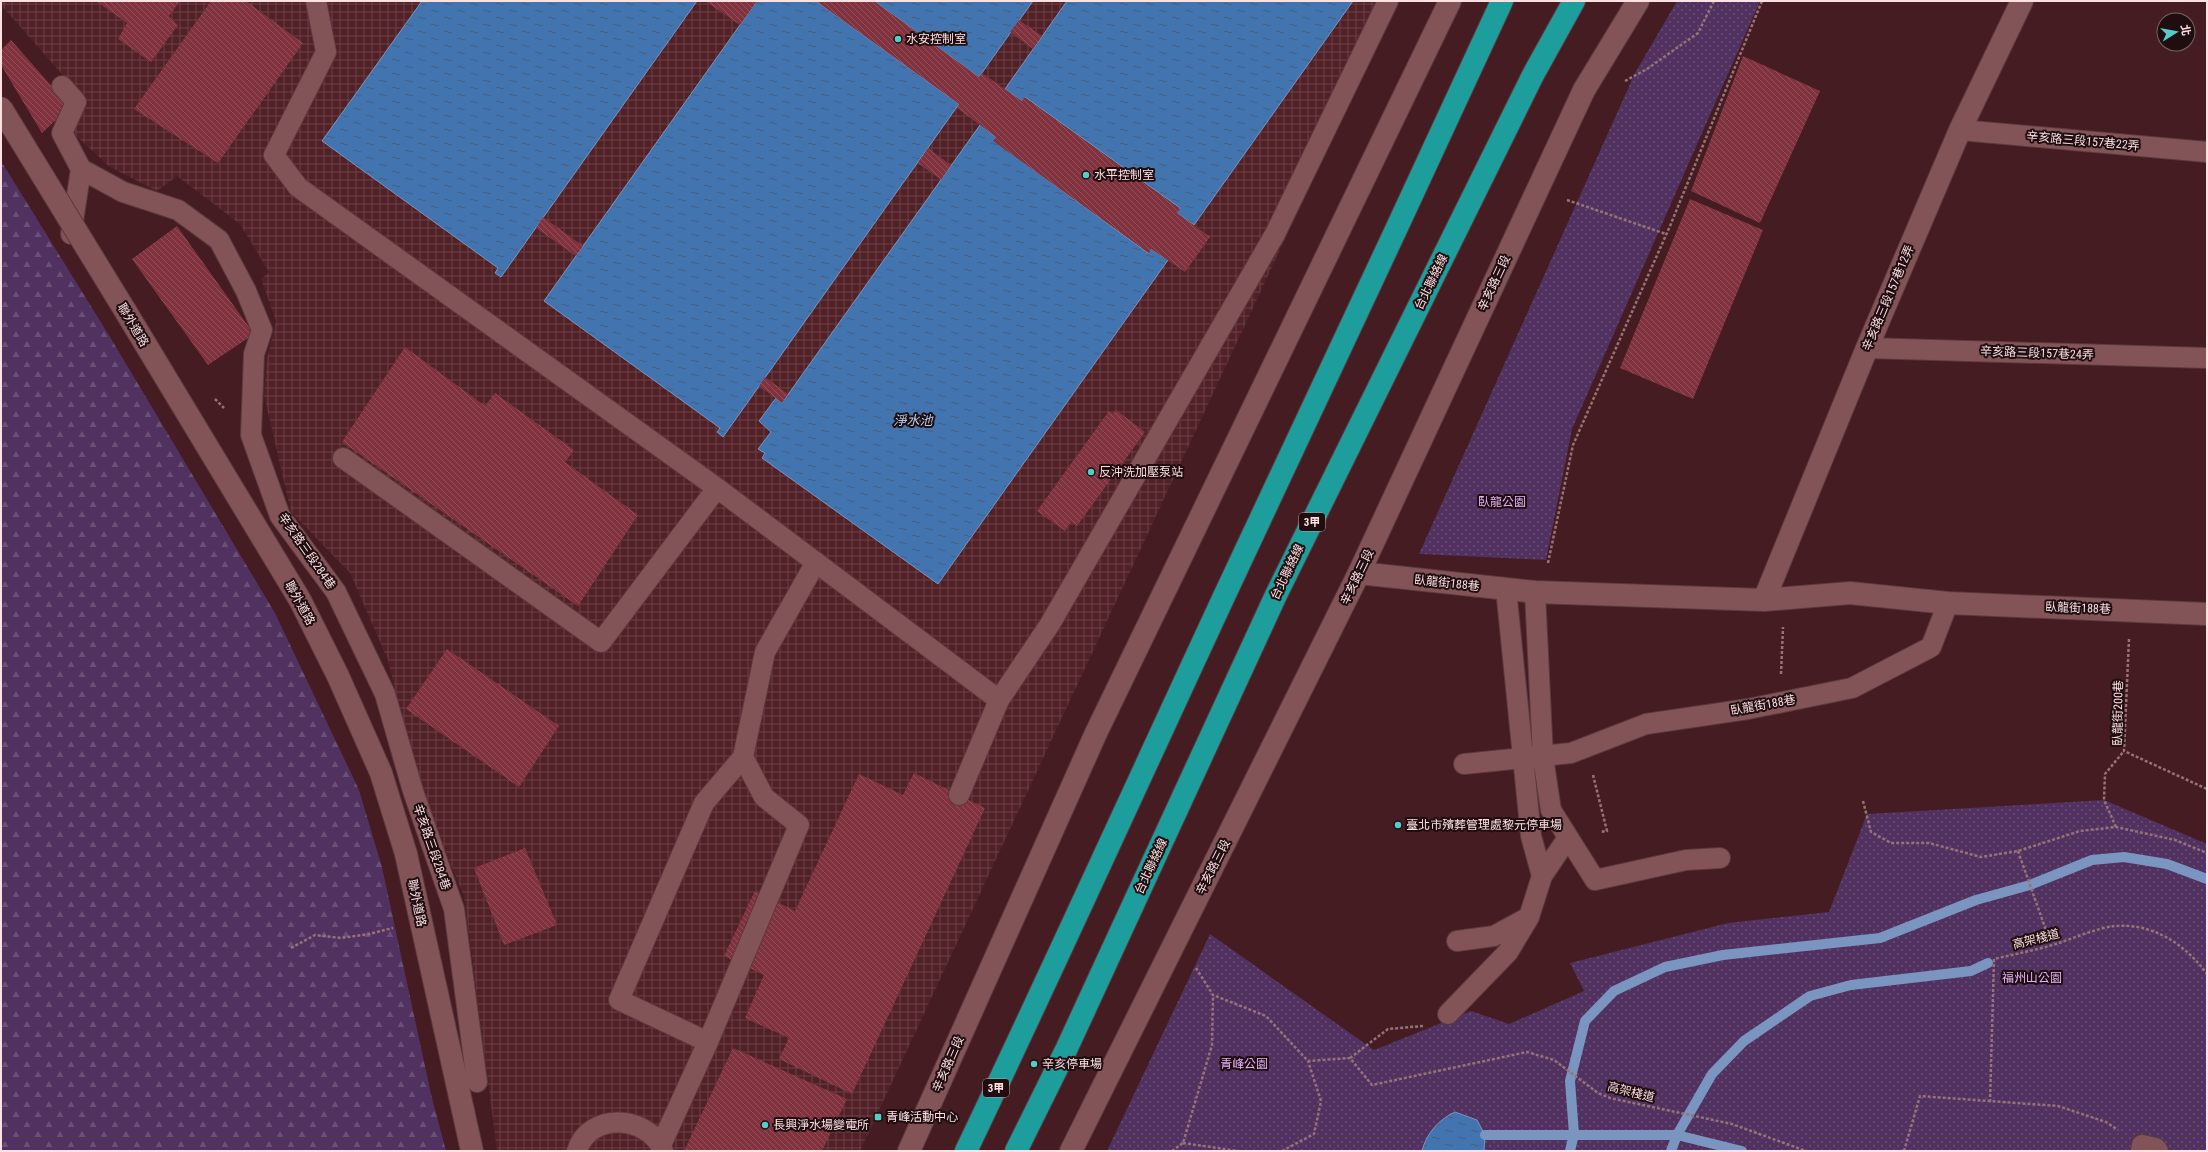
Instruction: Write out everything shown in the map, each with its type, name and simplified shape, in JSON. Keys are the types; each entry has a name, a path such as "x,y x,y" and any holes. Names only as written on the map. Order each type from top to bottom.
{"highway":[{"name":"3甲","path":"966,1151 1027,1024 1227,589 1407,211 1502,1"},
{"name":"台北聯絡線","path":"1016,1151 1066,1050 1276,595 1529,82 1574,1"}],"street":[{"name":"辛亥路三段","path":"909,1151 1096,734 1450,1"},
{"name":"辛亥路三段","path":"1071,1151 1359,573 1584,90 1638,1"},
{"name":"辛亥路三段157巷12弄","path":"1774,599 1867,348 1960,130 2022,1"},
{"name":"聯外道路","path":"1,108 300,600 338,676 381,774 406,854 472,1151"},
{"name":"臥龍街188巷","path":"1359,573 1534,592 1774,599 1850,593 1948,603 2207,614"}],"lane":[{"path":"316,1 326,52 274,155 298,187 717,488 999,700"},
{"path":"959,795 999,700 1050,624 1275,234 1388,1"},
{"path":"62,86 76,102 62,133 81,169 71,234"},
{"name":"辛亥路三段157巷22弄","path":"1960,130 2207,152"},
{"name":"辛亥路三段284巷","path":"81,169 123,192 178,210 184,214 218,240 246,291 262,330 254,354 251,435 280,516 336,592 385,694 413,791 454,909 477,1082"},
{"path":"35,174 105,290"},
{"name":"辛亥路三段157巷24弄","path":"1867,348 2207,358"},
{"path":"343,458 601,642 717,488"},
{"path":"708,1042 619,1000 704,803 743,757 764,652 816,562"},
{"path":"1506,589 1531,836 1542,876"},
{"path":"1534,592 1543,757 1551,810 1567,839 1595,880 1686,860 1720,858"},
{"name":"臥龍街188巷","path":"1464,764 1571,753 1646,724 1780,702 1852,688 1931,647 1948,603"},
{"path":"662,1148 799,825 764,798 743,757"},
{"path":"1448,1014 1508,952 1529,917 1542,876 1567,839"},
{"path":"1457,941 1494,936 1529,917"},
{"path":"577,1151 586,1136 598,1127 611,1122 626,1122 640,1126 652,1134 662,1148"}],"path":[{"path":"1622,82 1647,69 1698,33 1714,1"},
{"path":"1534,592 1550,561 1573,445 1666,234 1762,1"},
{"path":"1568,200 1666,234"},
{"path":"1774,599 1780,702"},
{"name":"臥龍街200巷","path":"2130,611 2124,751 2207,789"},
{"path":"1567,839 1607,831 1586,747"},
{"path":"2116,827 2104,800 2105,774 2124,751"},
{"path":"1863,801 1871,832 1891,843 1929,843 1981,857 2018,851 2080,831 2116,827 2175,840 2207,853"},
{"path":"2018,851 2048,936"},
{"path":"291,948 315,935 341,938 369,934 421,921"},
{"name":"高架棧道","path":"1990,1102 1994,959 2052,945 2113,926 2140,926 2164,935 2185,950 2207,974"},
{"path":"1172,1151 1183,1143 1212,1045 1213,995 1194,966"},
{"path":"1213,995 1266,1016 1308,1061 1321,1101 1314,1134 1282,1151"},
{"path":"1308,1061 1350,1058 1388,1029 1422,1026 1448,1014"},
{"name":"高架棧道","path":"1350,1058 1372,1085 1527,1052 1554,1060 1598,1093 1610,1098 1732,1124 1806,1151"},
{"path":"1904,1151 1920,1096 2058,1106 2106,1122 2147,1149"},
{"path":"1183,1143 1238,1151"}],"shaded area":[{"path":"1,1 1396,1 860,1151 497,1151 464,896 418,787 388,660 350,573 291,512 264,395 267,359 276,321 261,279 269,272 240,224 177,176 157,191 110,167 75,135 73,112 82,97 1,5"}],"green space":[{"name":"臥龍公園","path":"1677,1 1760,1 1572,429 1546,560 1419,554 1635,73"},
{"path":"1,161 107,332 275,613 359,790 382,867 431,1094 446,1151 1,1151"},
{"name":"福州山公園","path":"2104,800 2207,844 2207,1151 1107,1151 1210,934 1374,1050 1471,1011 1509,1024 1584,991 1570,963 1728,923 1829,912 1867,814"}],"water":[{"path":"422,1 697,1 501,277 495,273 498,268 322,141"},
{"path":"757,1 816,1 959,104 723,437 717,432 720,428 544,301"},
{"path":"874,1 1033,1 979,77"},
{"path":"1067,1 1353,1 1194,225 1177,213 1180,208 1025,97 1022,101 1005,89"},
{"name":"淨水池","path":"980,125 996,137 994,141 1148,253 1151,249 1168,260 938,584 762,458 765,453 758,449 771,432 759,421 776,398 782,403"},
{"path":"1455,1112 1477,1120 1485,1135 1484,1151 1422,1151 1430,1133 1434,1128 1449,1115"}],"building":[{"path":"96,1 180,1 169,16 178,25 151,62 118,39 127,23"},
{"path":"211,1 246,1 303,43 218,163 134,109"},
{"path":"705,1 757,1 740,25"},
{"name":"水平控制室","path":"816,1 874,1 979,77 982,73 1022,101 1024,97 1180,209 1177,213 1210,237 1185,272 1151,249 1149,253 993,141 996,137 957,108 959,104"},
{"path":"1019,20 1042,36 1033,49 1010,32"},
{"path":"11,40 70,107 42,133 1,65 1,50"},
{"path":"1743,56 1820,91 1760,223 1691,191"},
{"path":"928,148 951,165 941,180 918,163"},
{"path":"1690,199 1763,230 1693,399 1620,368"},
{"path":"543,217 583,246 576,256 536,228"},
{"path":"177,226 254,334 208,365 132,259"},
{"path":"405,347 485,406 495,393 574,450 565,462 638,515 578,606 342,442"},
{"path":"765,377 788,394 782,403 759,386"},
{"name":"反沖洗加壓泵站","path":"1116,410 1145,432 1077,526 1071,522 1065,531 1037,511 1109,411 1113,414"},
{"path":"447,649 559,726 519,787 406,709"},
{"path":"914,773 985,808 852,1094 779,1059 789,1038 745,1018 764,975 724,956 755,891 795,911 859,774 903,795"},
{"path":"525,848 557,925 504,945 474,868"},
{"name":"長興淨水場變電所","path":"733,1048 847,1099 822,1151 684,1151"}],"waterway":[{"path":"1570,1151 1574,1134 1570,1081 1585,1021 1614,991 1665,967 1723,955 1880,938 1976,900 2030,885 2092,860 2124,857 2167,864 2207,879"},
{"path":"1671,1151 1677,1135 1712,1074 1744,1041 1810,996 1851,985 1971,971 1988,963"},
{"path":"1485,1135 1677,1135 1742,1151"}],"place":[{"name":"水安控制室","path":"898,39"},
{"name":"水平控制室","path":"1086,175"},
{"name":"反沖洗加壓泵站","path":"1091,472"},
{"name":"臺北市殯葬管理處黎元停車場","path":"1398,825"},
{"name":"辛亥停車場","path":"1034,1064"},
{"name":"青峰活動中心","path":"878,1117"},
{"name":"長興淨水場變電所","path":"765,1125"}],"park label":[{"name":"青峰公園","path":"1244,1064"}]}
